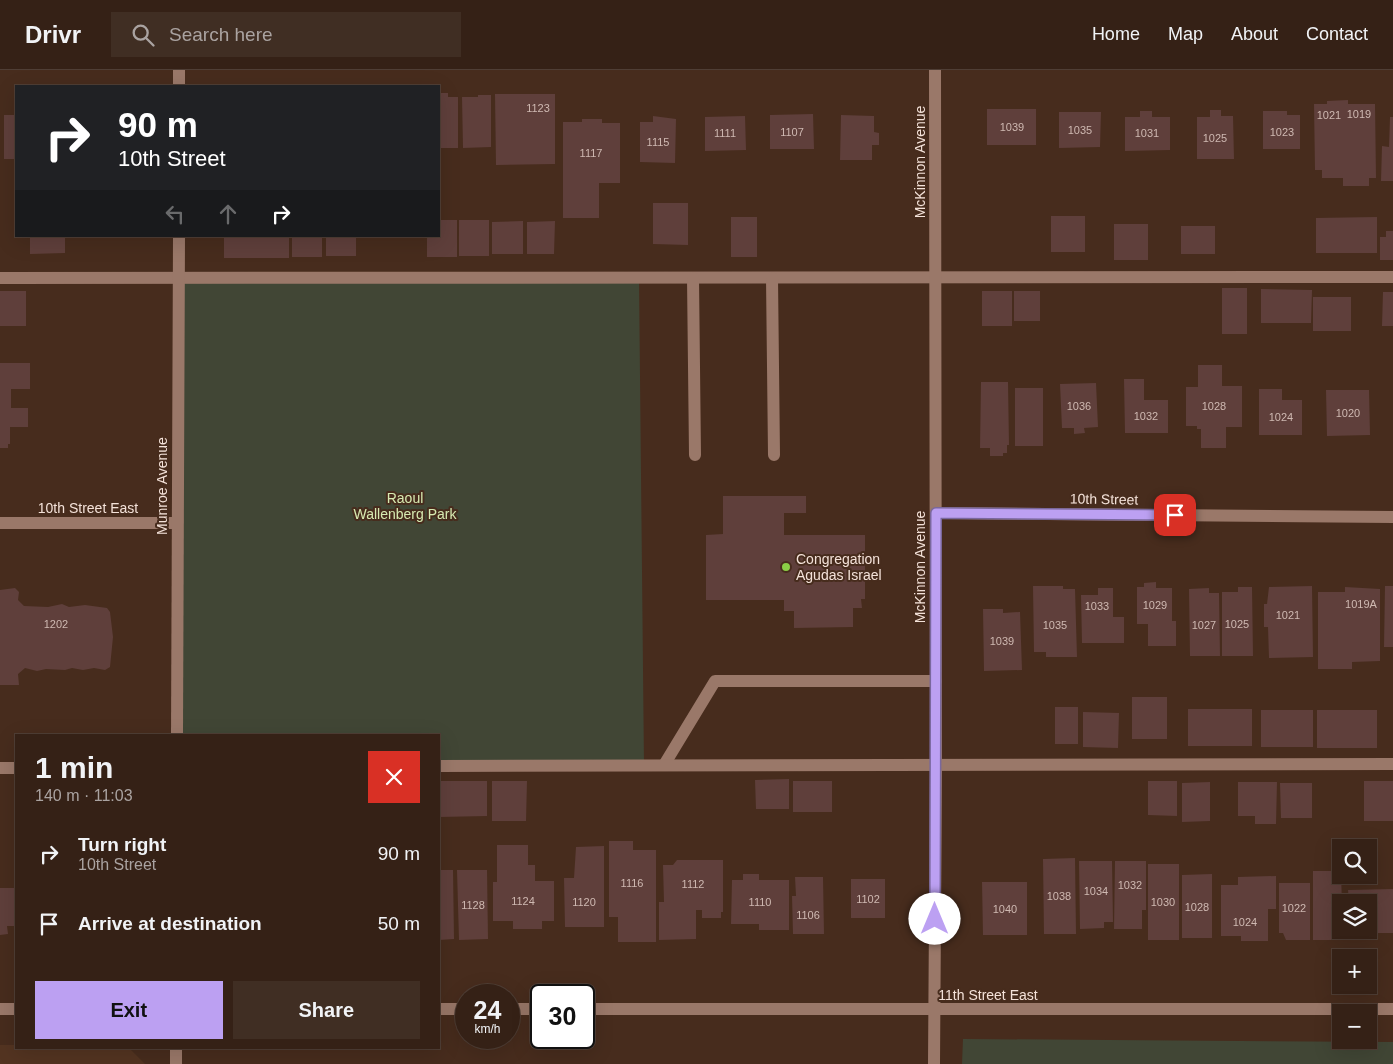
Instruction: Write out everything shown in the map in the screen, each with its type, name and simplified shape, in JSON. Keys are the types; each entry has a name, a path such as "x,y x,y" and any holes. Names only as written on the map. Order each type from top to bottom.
{"street":[{"path":"179,70 179,85"},
{"name":"McKinnon Avenue","path":"934,1064 936,766 935,70"},
{"name":"Munroe Avenue","path":"177,734 176,523 179,237"},
{"path":"0,278 935,279 1393,277"},
{"path":"693,278 695,455"},
{"path":"772,278 774,455"},
{"name":"10th Street","path":"936,513 1393,517"},
{"name":"10th Street East","path":"0,523 176,523"},
{"path":"664,765 715,681 936,681"},
{"path":"440,766 1393,764"},
{"path":"0,768 15,768"},
{"path":"0,1009 15,1009"},
{"path":"440,1009 455,1009"},
{"name":"11th Street East","path":"595,1009 1393,1009"},
{"path":"176,1049 176,1064"}],"shaded area":[{"path":"0,1045 15,1045 15,1049 130,1049 145,1064 0,1064"}],"green space":[{"name":"Raoul Wallenberg Park","path":"179,278 639,278 644,765 440,766 440,734 177,734"},
{"path":"963,1039 1332,1042 1332,1049 1377,1049 1377,1042 1393,1042 1393,1064 962,1064"}],"building":[{"path":"440,93 448,93 448,97 458,97 458,148 440,148"},
{"path":"495,94 555,94 555,164 496,165"},
{"path":"478,95 491,95 491,147 463,148 462,97 478,97"},
{"path":"1348,100 1348,104 1375,104 1376,178 1369,178 1369,186 1343,186 1343,178 1322,178 1322,170 1315,170 1314,104 1327,104 1327,101"},
{"path":"987,109 1036,109 1036,145 987,145"},
{"path":"1210,110 1221,110 1221,116 1233,116 1234,159 1197,159 1197,117 1210,117"},
{"path":"1140,111 1152,111 1152,117 1170,117 1170,150 1125,151 1125,117 1140,117"},
{"path":"1263,111 1287,111 1287,115 1300,115 1300,149 1263,149"},
{"path":"1059,112 1101,112 1100,147 1059,148"},
{"path":"813,114 814,149 770,149 770,115"},
{"path":"4,115 15,115 15,159 4,159"},
{"path":"841,115 874,116 874,132 879,133 879,145 872,145 872,160 840,160"},
{"path":"653,116 676,119 675,163 640,162 640,122 653,122"},
{"path":"745,116 746,150 705,151 705,117"},
{"path":"1390,117 1393,117 1393,181 1381,181 1382,146 1389,147"},
{"path":"582,119 602,119 602,123 620,123 620,183 599,183 599,218 563,218 563,122 582,122"},
{"path":"653,203 688,203 688,245 653,244"},
{"path":"1051,216 1085,216 1085,252 1051,252"},
{"path":"731,217 757,217 757,257 731,257"},
{"path":"1377,217 1377,253 1316,253 1316,218"},
{"path":"440,220 457,220 457,257 427,257 427,237 440,237"},
{"path":"459,220 489,220 489,256 459,256"},
{"path":"523,221 523,254 492,254 492,222"},
{"path":"555,221 554,254 527,254 527,222"},
{"path":"1114,224 1148,224 1148,260 1114,260"},
{"path":"1181,226 1215,226 1215,254 1181,254"},
{"path":"1386,231 1393,231 1393,260 1380,260 1380,237 1386,237"},
{"path":"30,237 65,237 65,253 30,254"},
{"path":"224,237 289,237 289,258 224,258"},
{"path":"292,237 322,237 322,257 292,257"},
{"path":"326,237 356,237 356,256 326,256"},
{"path":"1222,288 1247,288 1247,334 1222,334"},
{"path":"1261,289 1312,290 1311,323 1261,323"},
{"path":"0,291 26,291 26,326 0,326"},
{"path":"982,291 1012,291 1012,326 982,326"},
{"path":"1014,291 1040,291 1040,321 1014,321"},
{"path":"1383,292 1393,292 1393,326 1382,326"},
{"path":"1313,297 1351,297 1351,331 1313,331"},
{"path":"0,363 30,363 30,389 11,389 11,408 28,408 28,427 10,427 10,444 8,444 8,448 0,448"},
{"path":"1198,365 1222,365 1222,386 1242,386 1242,427 1226,427 1226,448 1201,448 1201,429 1197,429 1197,426 1186,426 1186,387 1198,387"},
{"path":"1124,379 1144,379 1144,400 1168,400 1168,433 1125,433"},
{"path":"981,382 1008,382 1009,445 1007,445 1007,453 1003,453 1003,456 990,456 990,448 980,448"},
{"path":"1096,383 1098,427 1084,428 1085,433 1074,434 1074,428 1062,428 1060,384"},
{"path":"1015,388 1043,388 1043,446 1015,446"},
{"path":"1259,389 1282,389 1282,400 1302,400 1302,435 1259,435"},
{"path":"1326,390 1369,390 1370,435 1327,436"},
{"name":"Congregation Agudas Israel","path":"723,496 806,496 806,513 784,513 784,535 865,535 865,599 861,599 862,608 853,608 853,627 794,628 794,611 784,611 784,600 706,600 706,535 723,534"},
{"path":"1156,582 1156,588 1172,588 1172,621 1176,621 1176,646 1148,646 1148,624 1137,624 1137,587 1144,587 1144,583"},
{"path":"1033,586 1063,586 1063,589 1075,589 1077,657 1046,657 1046,652 1034,652"},
{"path":"1312,586 1313,657 1269,658 1268,627 1264,627 1264,604 1267,604 1269,587"},
{"path":"1385,586 1393,586 1393,647 1384,647"},
{"path":"1238,587 1252,587 1253,656 1222,656 1222,592 1238,592"},
{"path":"1345,587 1380,589 1380,661 1352,662 1352,669 1318,669 1318,592 1345,592"},
{"path":"15,588 19,592 18,600 24,606 48,607 62,604 69,607 85,605 107,608 110,612 113,637 110,667 105,670 72,668 37,671 25,668 18,674 19,685 0,685 0,590"},
{"path":"1098,588 1113,588 1113,617 1124,617 1124,643 1082,643 1081,595 1098,595"},
{"path":"1209,588 1209,593 1219,593 1220,656 1190,656 1189,589"},
{"path":"983,609 1003,609 1003,613 1020,612 1022,670 984,671"},
{"path":"1132,697 1167,697 1167,739 1132,739"},
{"path":"1055,707 1078,707 1078,744 1055,744"},
{"path":"1188,709 1252,709 1252,746 1188,746"},
{"path":"1261,710 1313,710 1313,747 1261,747"},
{"path":"1317,710 1377,710 1377,748 1317,748"},
{"path":"1083,712 1119,713 1118,748 1083,747"},
{"path":"789,779 789,809 756,809 755,780"},
{"path":"440,781 487,781 487,816 440,817"},
{"path":"492,781 527,781 526,821 492,821"},
{"path":"793,781 832,781 832,812 793,812"},
{"path":"1148,781 1177,781 1177,816 1148,815"},
{"path":"1364,781 1393,781 1393,821 1364,821"},
{"path":"1210,782 1210,821 1182,822 1182,783"},
{"path":"1238,782 1277,782 1276,824 1255,824 1255,816 1238,816"},
{"path":"1280,783 1312,783 1312,818 1281,818"},
{"path":"609,841 633,841 633,850 656,850 656,942 618,942 618,917 609,917"},
{"path":"497,845 528,845 528,865 535,865 535,881 554,881 554,921 542,921 542,929 513,929 513,921 493,921 493,882 497,882"},
{"path":"604,846 604,927 565,927 564,878 574,878 576,847"},
{"path":"1075,858 1076,934 1044,934 1043,859"},
{"path":"677,860 723,860 723,912 721,912 721,918 702,918 702,910 696,910 696,939 659,940 659,902 664,902 663,865 673,865"},
{"path":"1079,861 1112,861 1113,922 1104,922 1104,928 1080,929"},
{"path":"1115,861 1146,861 1146,910 1142,910 1142,929 1114,929"},
{"path":"1148,864 1179,864 1179,940 1148,940"},
{"path":"440,870 453,870 454,939 440,940"},
{"path":"457,870 487,870 488,939 459,940"},
{"path":"1313,871 1332,871 1332,884 1341,884 1342,894 1332,894 1332,939 1343,940 1313,940"},
{"path":"743,874 759,874 759,880 789,880 789,930 759,930 759,924 731,924 732,880 743,880"},
{"path":"1212,874 1212,938 1182,938 1182,875"},
{"path":"1276,876 1276,909 1268,909 1268,941 1241,941 1241,936 1221,936 1221,885 1238,885 1238,877"},
{"path":"795,877 823,877 824,934 793,934 792,896 796,896"},
{"path":"851,879 885,879 885,918 851,918"},
{"path":"982,882 1027,882 1027,935 983,935"},
{"path":"1279,883 1310,883 1310,940 1286,940 1283,933 1279,933"},
{"path":"0,888 15,888 15,926 7,926 8,934 0,935"},
{"path":"1393,889 1393,933 1377,933 1377,894 1348,894 1348,890"}],"place":[{"name":"Congregation Agudas Israel","path":"786,567"}],"route":[{"path":"935,919 936,513 1175,515"}]}
